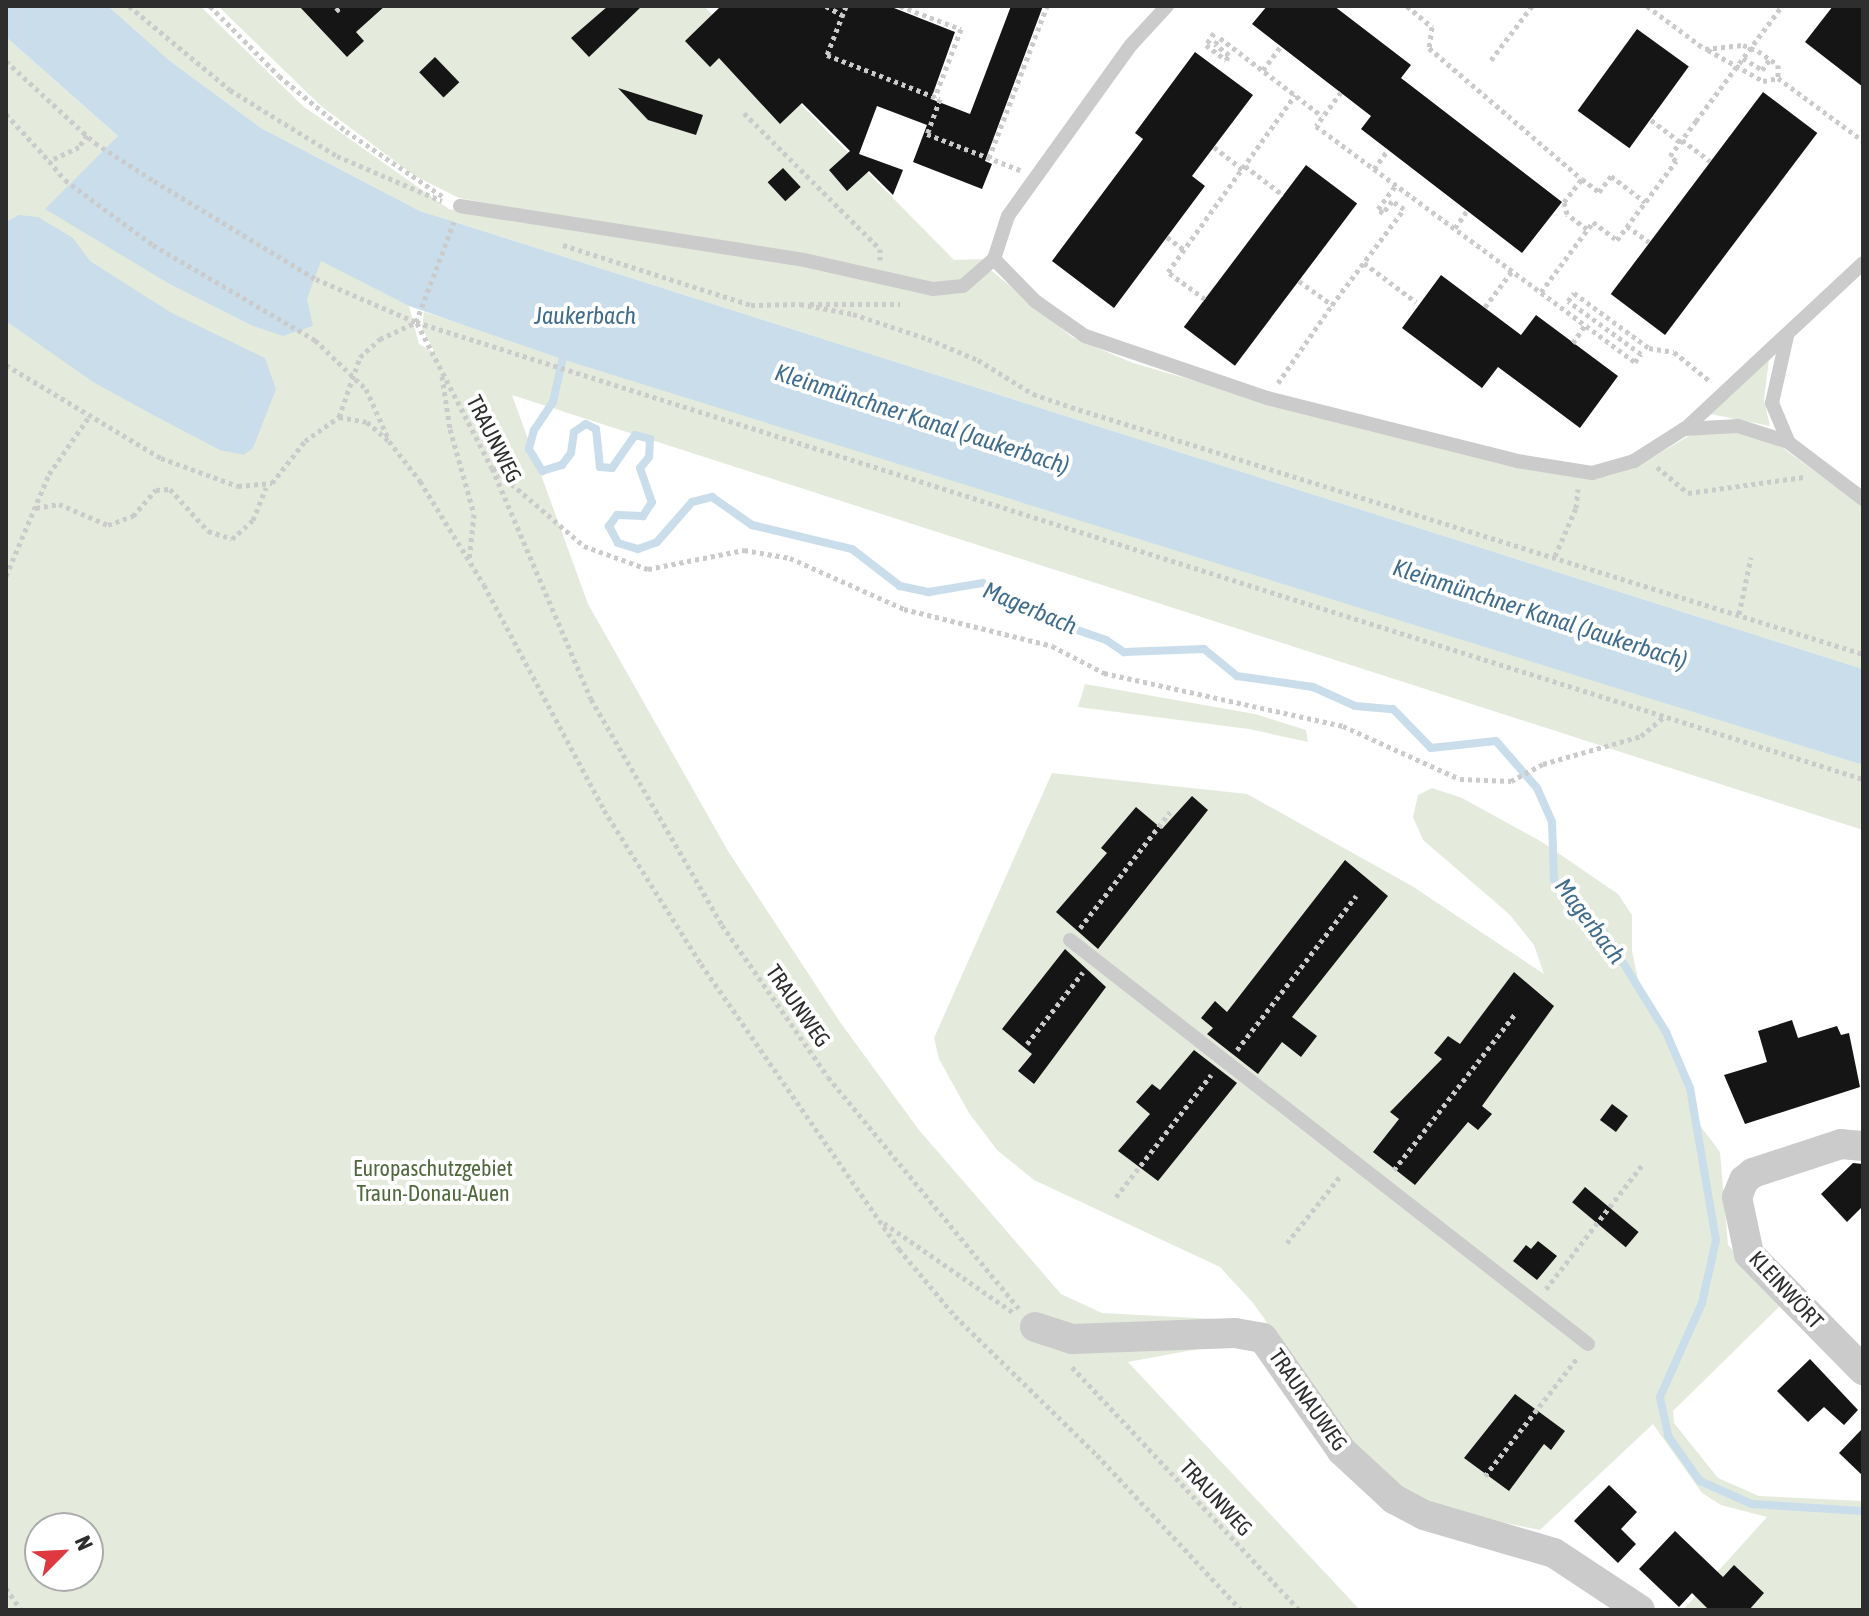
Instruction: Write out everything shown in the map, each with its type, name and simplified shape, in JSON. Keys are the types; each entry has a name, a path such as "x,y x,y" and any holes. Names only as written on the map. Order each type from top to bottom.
{"street":[{"name":"KLEINWÖRT","path":"1863,1146 1841,1144 1753,1173 1744,1180 1737,1197 1739,1228 1749,1254 1863,1370"},
{"name":"TRAUNAUWEG","path":"1035,1327 1072,1339 1235,1333 1263,1338 1342,1451 1394,1499 1424,1515 1554,1553 1640,1610"}],"lane":[{"path":"460,206 804,260 949,289 974,278 994,259 1008,216 1131,45 1167,6"},
{"path":"994,259 1035,301 1085,336 1267,398 1505,458 1580,472 1613,470 1643,456 1684,429 1863,263"},
{"path":"1788,442 1772,403 1789,332"},
{"path":"1684,429 1738,426 1788,442 1858,495 1863,479"},
{"path":"1070,940 1588,1344"}],"path":[{"path":"129,6 230,90 337,156 460,206"},
{"path":"210,6 279,76 346,131 460,206"},
{"path":"826,6 842,15"},
{"path":"846,6 827,55 940,99 927,134 1037,177"},
{"path":"900,6 961,29 935,97"},
{"path":"989,158 1047,6"},
{"path":"1407,6 1432,27 1429,48 1582,179 1599,192 1611,176 1645,202"},
{"path":"1491,60 1532,6"},
{"path":"1647,6 1705,49 1763,81 1778,78 1863,141"},
{"path":"1541,292 1593,222 1617,240 1676,161 1670,156 1782,6"},
{"path":"1214,33 1206,45 1226,60 1229,55 1215,44 1220,38 1322,116"},
{"path":"1705,49 1743,45 1778,65 1778,78"},
{"path":"1263,70 1281,46"},
{"path":"1743,58 1762,70 1770,59"},
{"path":"6,61 95,143 316,279 416,322 1863,779"},
{"path":"1341,92 1316,126 1635,362 1641,354 1568,301 1574,293 1649,348 1674,352 1724,393"},
{"path":"1205,299 1168,272 1295,95"},
{"path":"744,113 880,249 879,277"},
{"path":"6,114 92,203 233,296 315,340 353,373 366,389 389,441 469,562 604,810 800,1111 955,1316 1097,1455 1241,1610"},
{"path":"1651,120 1710,161"},
{"path":"49,161 79,147 87,135"},
{"path":"1214,147 1283,195"},
{"path":"1374,169 1388,150"},
{"path":"1582,179 1564,202 1567,214 1587,229"},
{"path":"1267,398 1404,209 1392,201 1383,213 1378,209 1396,185"},
{"path":"339,417 353,373 370,346 416,322 460,206"},
{"path":"1455,228 1467,211"},
{"path":"1627,226 1649,242"},
{"path":"1167,237 1184,250"},
{"path":"554,241 751,305 915,305"},
{"path":"1364,263 1416,302"},
{"path":"1485,307 1512,271"},
{"path":"1299,281 1332,305"},
{"path":"800,304 853,314 928,339 978,360 1033,394 1071,407 1863,654"},
{"name":"TRAUNWEG","path":"416,322 492,468 591,699 722,925 828,1077 1035,1327"},
{"path":"1573,343 1585,325"},
{"path":"6,365 88,418 190,471 238,486 266,487"},
{"path":"441,371 450,429 474,514 469,562"},
{"path":"36,508 59,504 108,525 133,516 156,490 170,489 208,531 232,539 253,520 266,487 279,478 316,430 339,417 367,422 389,441"},
{"path":"6,576 49,474 88,418"},
{"path":"1643,456 1688,493 1829,474"},
{"path":"492,468 584,546 648,569 744,550 790,558 904,609 1052,646 1104,673 1343,726 1460,779 1511,781 1543,764 1641,736 1665,716"},
{"path":"1555,556 1576,508 1580,472"},
{"path":"1739,614 1751,557"},
{"path":"1070,940 1170,812"},
{"path":"1116,1197 1356,896"},
{"path":"1027,1044 1094,958"},
{"path":"1383,1184 1516,1013"},
{"path":"1287,1243 1352,1160"},
{"path":"1535,1303 1643,1164"},
{"path":"879,1219 1035,1327"},
{"path":"1485,1476 1588,1344"},
{"name":"TRAUNWEG","path":"1066,1361 1299,1610"},
{"path":"6,1588 21,1610"}],"green space":[{"path":"108,6 200,6 303,106 449,209 799,264 926,292 992,271 1072,337 1133,363 1350,426 1535,470 1583,478 1608,476 1635,468 1697,431 1753,434 1783,448 1863,507 1863,669 420,211 261,128 170,61"},
{"path":"218,6 704,6 954,260 985,259 964,280 941,285 459,198 415,176 321,106"},
{"name":"Europaschutzgebiet Traun-Donau-Auen","path":"6,37 118,136 90,168 321,260 409,306 419,344 435,353 422,328 424,312 1863,765 1863,830 512,395 588,604 728,851 840,1022 919,1130 1061,1294 1102,1313 1235,1320 1198,1349 1128,1362 1360,1610 6,1610"},
{"path":"1769,359 1764,400 1770,426 1710,414"},
{"path":"1085,684 1255,714 1306,730 1308,742 1249,729 1078,707"},
{"path":"1052,773 1247,794 1412,886 1544,974 1534,945 1509,914 1423,840 1413,817 1418,795 1432,788 1462,798 1542,842 1618,894 1632,915 1632,951 1639,984 1689,1087 1693,1116 1720,1152 1728,1245 1784,1302 1673,1411 1674,1423 1718,1478 1759,1496 1863,1501 1863,1610 1683,1610 1767,1517 1721,1505 1702,1493 1653,1424 1540,1530 1428,1507 1373,1471 1253,1303 1220,1267 1034,1180 997,1150 969,1113 939,1059 934,1038"}],"water":[{"name":"Jaukerbach","path":"6,6 108,6 170,61 261,128 420,211 1863,669 1863,765 565,360 409,306 321,261 307,299 313,326 283,336 253,326 168,283 45,209 118,136 6,37"},
{"path":"19,215 38,217 73,238 90,261 170,312 265,358 276,389 253,448 244,455 220,450 93,382 6,321 6,222"}],"building":[{"path":"299,6 385,6 356,32 364,41 347,57"},
{"path":"608,6 642,6 589,57 571,38"},
{"path":"721,6 889,6 955,32 931,99 970,114 1011,6 1043,6 985,161 992,164 982,189 913,162 927,125 877,106 859,154 903,170 893,195 869,171 847,191 829,170 850,151 802,103 780,124 719,58 710,67 685,41"},
{"path":"1267,6 1334,6 1411,65 1401,78 1562,202 1522,253 1361,129 1371,116 1252,24"},
{"path":"1833,6 1863,6 1863,87 1805,42"},
{"path":"1637,29 1689,67 1629,148 1578,111"},
{"path":"1195,52 1253,95 1192,176 1205,186 1114,308 1052,261 1143,139 1135,133"},
{"path":"435,57 459,82 443,97 419,72"},
{"path":"618,88 703,115 696,135 648,120"},
{"path":"1763,92 1817,133 1665,335 1611,294"},
{"path":"1306,165 1357,204 1235,366 1184,327"},
{"path":"783,168 801,187 785,201 768,182"},
{"path":"1441,275 1521,335 1536,315 1618,376 1580,428 1498,367 1482,388 1402,328"},
{"path":"1192,796 1208,810 1098,949 1056,912 1107,853 1101,848 1136,807 1162,829"},
{"path":"1345,860 1388,896 1292,1017 1317,1036 1301,1057 1282,1042 1258,1074 1207,1034 1213,1028 1201,1018 1215,1001 1227,1012"},
{"path":"1065,949 1106,987 1034,1084 1018,1071 1032,1054 1002,1029"},
{"path":"1514,972 1554,1006 1482,1106 1492,1114 1478,1130 1468,1122 1415,1185 1373,1152 1399,1119 1390,1112 1442,1059 1434,1053 1448,1036 1460,1044"},
{"path":"1792,1020 1798,1038 1837,1026 1841,1035 1849,1033 1860,1087 1745,1124 1724,1075 1767,1062 1758,1031"},
{"path":"1194,1050 1237,1083 1158,1181 1118,1151 1150,1114 1136,1102 1152,1084 1160,1090"},
{"path":"1612,1104 1628,1116 1616,1132 1600,1120"},
{"path":"1853,1163 1863,1164 1863,1206 1847,1222 1821,1194"},
{"path":"1585,1187 1639,1232 1626,1247 1572,1202"},
{"path":"1538,1241 1557,1256 1537,1280 1513,1261 1526,1245 1531,1249"},
{"path":"1810,1359 1858,1410 1844,1425 1824,1407 1808,1422 1777,1391"},
{"path":"1515,1394 1565,1431 1551,1450 1544,1444 1509,1491 1464,1458"},
{"path":"1863,1428 1863,1476 1839,1453"},
{"path":"1609,1485 1637,1512 1621,1529 1636,1544 1618,1563 1574,1521"},
{"path":"1675,1531 1723,1577 1734,1565 1764,1593 1749,1610 1709,1610 1692,1593 1679,1607 1639,1569"}],"waterway":[{"name":"Magerbach","path":"565,348 553,402 534,430 529,449 542,471 562,465 571,453 574,432 586,424 596,429 600,467 612,468 635,435 650,439 649,457 640,468 652,502 643,516 617,515 609,526 618,543 638,549 657,542 692,502 712,497 752,525 852,549 900,586 929,592 983,583 1040,617 1106,640 1124,652 1204,649 1237,676 1313,687 1355,706 1393,709 1431,748 1496,741 1537,788 1552,822 1554,880 1604,932 1666,1032 1690,1088 1716,1240 1702,1303 1660,1397 1668,1436 1700,1481 1752,1504 1863,1511"}],"water label":[{"name":"Kleinmünchner Kanal (Jaukerbach)","path":"922,419"},
{"name":"Kleinmünchner Kanal (Jaukerbach)","path":"1540,614"}]}
